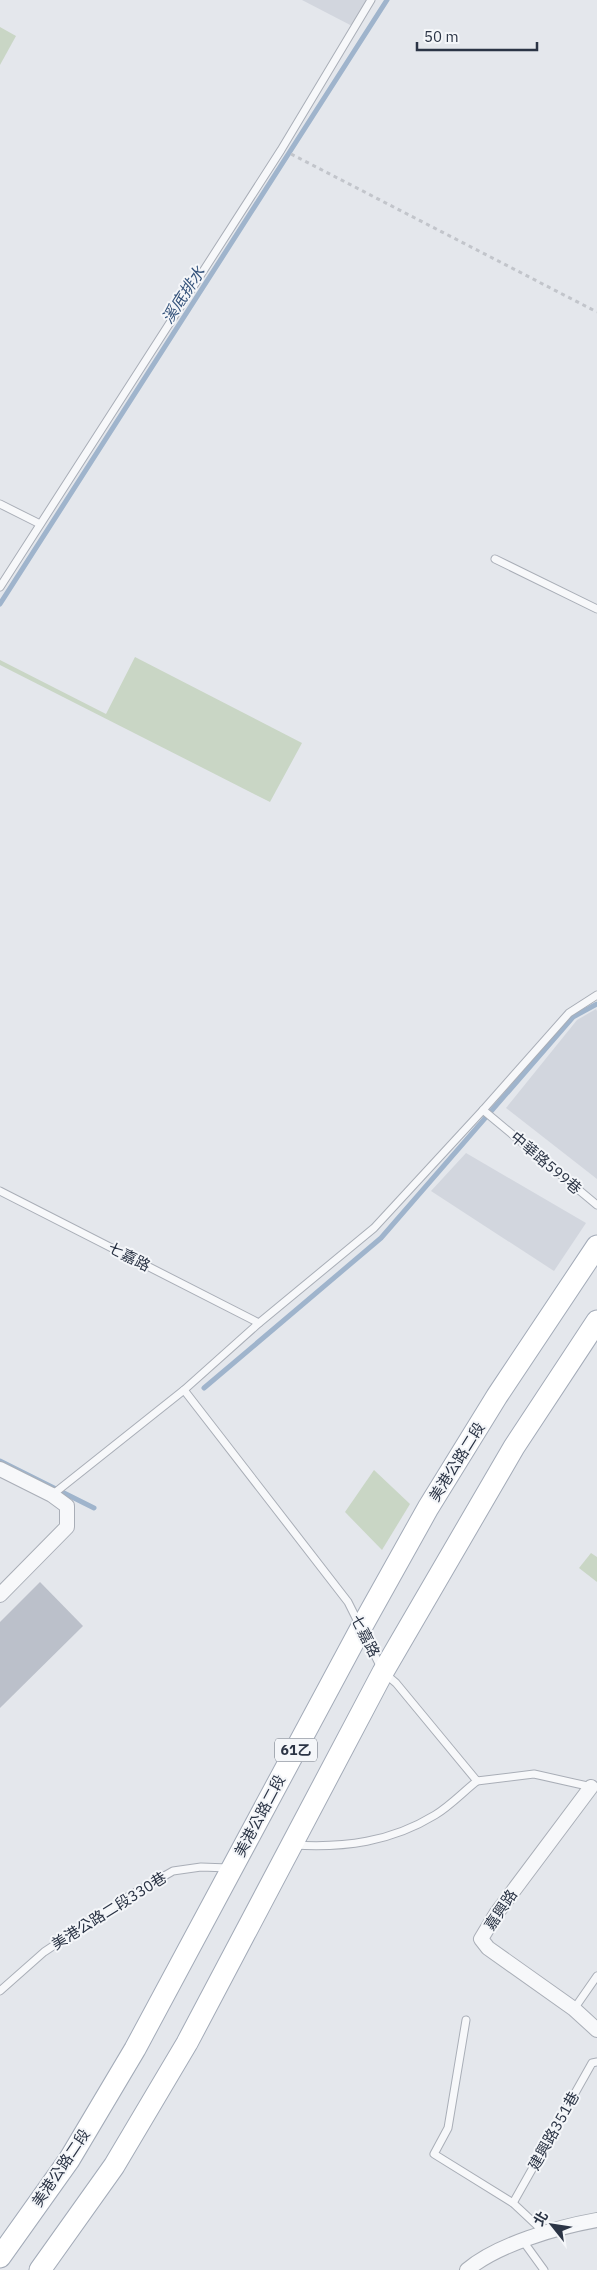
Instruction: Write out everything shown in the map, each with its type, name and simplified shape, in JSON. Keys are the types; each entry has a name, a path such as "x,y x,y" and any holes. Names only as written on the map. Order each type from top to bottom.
{"main road":[{"name":"美港公路二段","path":"0,2257 69,2160 135,2049 361,1628 428,1508 482,1420 597,1246"},
{"name":"61乙","path":"40,2270 114,2166 153,2101 187,2043 383,1672 514,1447 597,1321"}],"street":[{"path":"0,1469 52,1495 67,1506 67,1527 0,1595"},
{"name":"嘉興路","path":"594,1787 496,1914 481,1939 488,1948 574,2009 597,2030"},
{"path":"470,2269 523,2241 568,2225 597,2220"}],"lane":[{"path":"0,587 282,150 371,0"},
{"path":"0,504 40,524"},
{"path":"495,559 597,609"},
{"path":"52,1495 184,1390 259,1323 374,1228 569,1013 597,995"},
{"name":"中華路599巷","path":"483,1110 597,1205"},
{"name":"七嘉路","path":"0,1192 259,1323"},
{"name":"七嘉路","path":"184,1390 348,1602 383,1672 396,1683 477,1781"},
{"path":"291,1845 331,1847 358,1844 393,1835 435,1815 477,1781 534,1774 594,1787"},
{"name":"美港公路二段330巷","path":"0,1991 44,1952 124,1899 173,1871 201,1867 232,1868"},
{"path":"574,2009 597,1976"},
{"path":"466,2020 448,2128 434,2154 513,2203 545,2233"},
{"name":"建興路351巷","path":"513,2203 592,2063 597,2062"},
{"path":"523,2241 544,2270"}],"path":[{"path":"282,150 597,312"}],"shaded area":[{"path":"302,0 374,0 356,28"},
{"path":"596,1009 597,1179 506,1108 577,1020"},
{"path":"466,1153 586,1223 554,1271 431,1191"}],"green space":[{"path":"0,27 16,36 0,65"},
{"path":"135,657 302,743 270,802 0,665 0,660 106,714"},
{"path":"374,1470 410,1504 382,1550 345,1512"},
{"path":"591,1553 597,1557 597,1582 579,1568"}],"building":[{"path":"40,1582 83,1626 0,1708 0,1622"}],"waterway":[{"name":"溪底排水","path":"0,604 387,0"},
{"path":"204,1388 381,1238 573,1017 597,1004"},
{"path":"0,1461 94,1508"}]}
